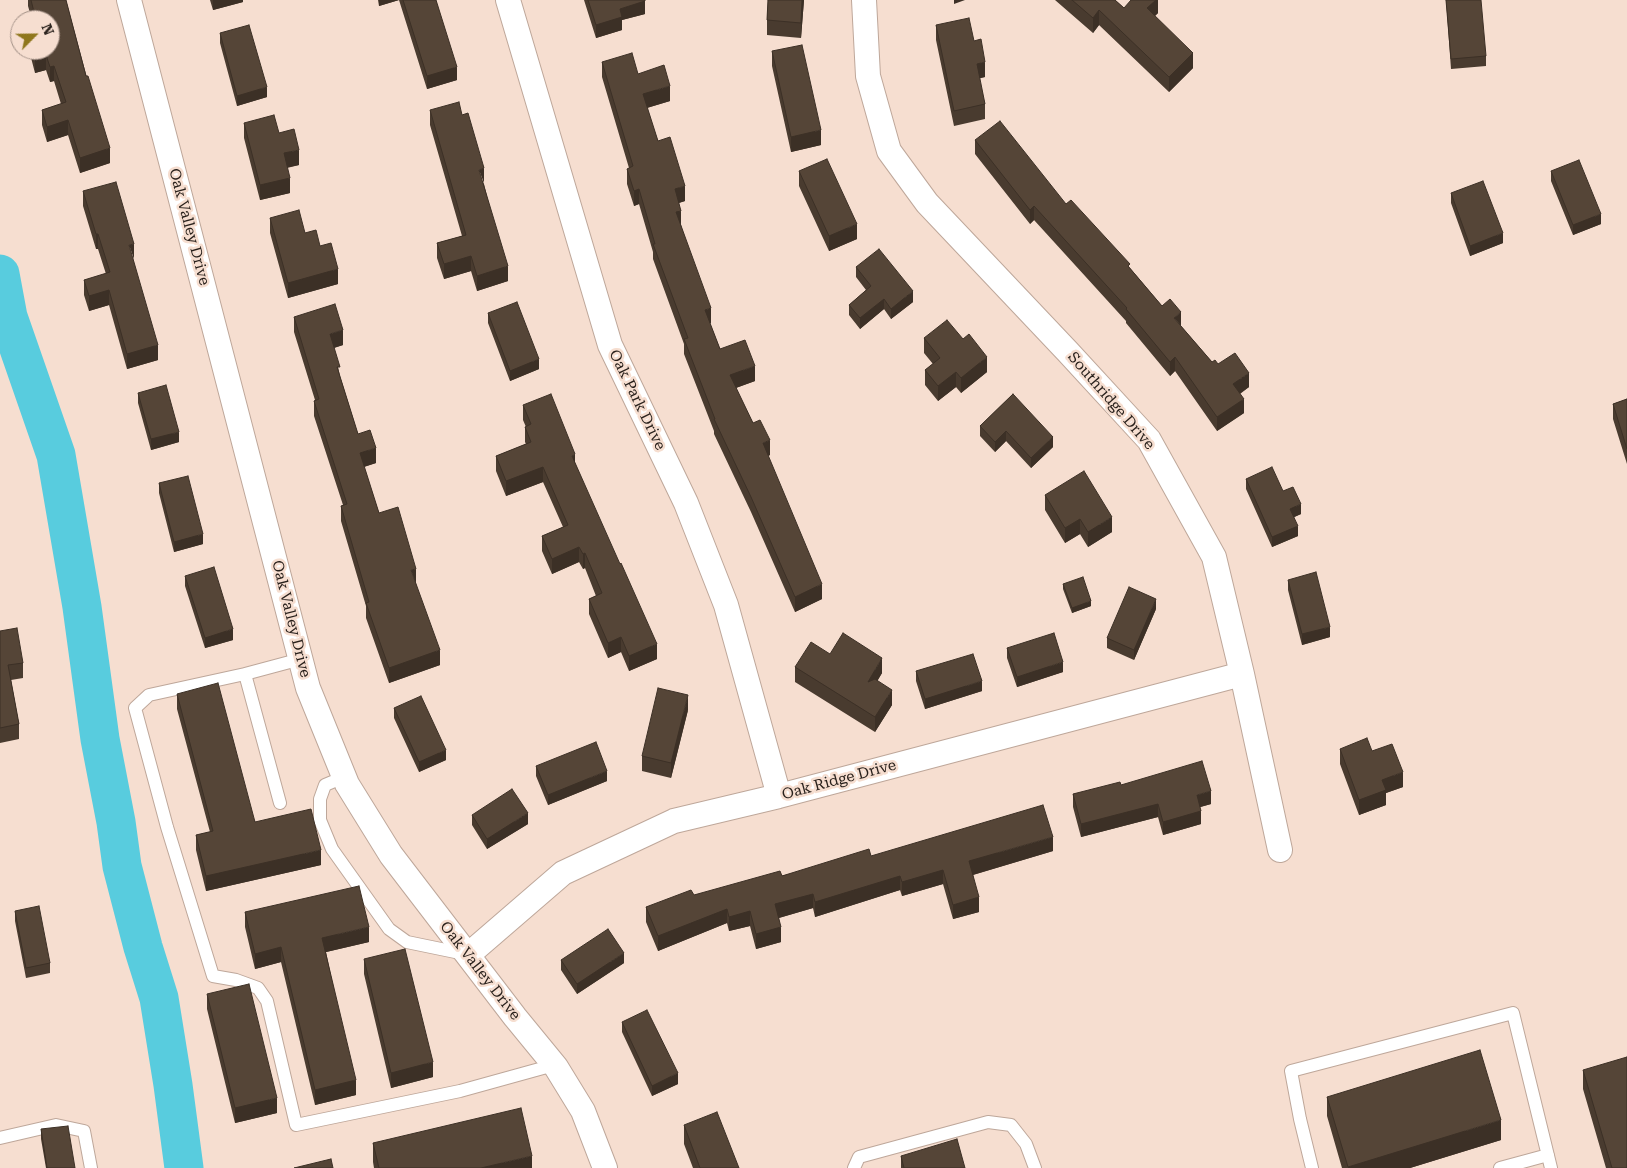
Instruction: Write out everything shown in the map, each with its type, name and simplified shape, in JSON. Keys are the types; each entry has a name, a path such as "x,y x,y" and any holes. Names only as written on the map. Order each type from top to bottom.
{"street":[{"name":"Oak Valley Drive","path":"129,0 308,688 344,777 391,855 554,1065 583,1111 605,1168"},
{"name":"Oak Park Drive","path":"508,0 610,345 686,503 726,604 779,796"},
{"name":"Southridge Drive","path":"864,0 868,76 889,151 927,203 1149,440 1214,557 1242,674 1280,850"},
{"name":"Oak Ridge Drive","path":"468,955 563,874 674,821 779,796 1242,674"}],"lane":[{"path":"301,660 149,695 135,708 168,828 213,976 236,980 258,988 267,1001 296,1125 460,1091 554,1065"},
{"path":"245,674 280,803"},
{"path":"344,777 325,785 320,799 320,820 338,857 389,929 407,942 468,955"},
{"path":"1312,1168 1291,1071 1514,1013 1551,1168"},
{"path":"854,1168 859,1157 988,1122 1011,1125 1026,1144 1035,1168"},
{"path":"0,1138 56,1125 84,1131 91,1168"},
{"path":"1500,1168 1548,1155"}],"building":[{"path":"31,0 66,0 86,76 88,76 110,148 80,158 68,120 47,127 42,110 66,102 54,66 50,67 48,60 60,60 60,10 34,10"},
{"path":"403,0 436,0 457,67 427,76"},
{"path":"588,0 645,1 620,9 622,17 596,25"},
{"path":"768,0 802,0 801,23 767,20"},
{"path":"1072,0 1115,0 1124,8 1131,0 1156,0 1147,8 1193,53 1169,77 1099,10 1093,18"},
{"path":"1446,0 1481,0 1486,56 1451,59"},
{"path":"969,18 974,41 981,39 985,62 977,64 985,104 954,111 936,25"},
{"path":"249,25 267,87 237,96 220,33"},
{"path":"802,45 821,130 791,137 772,51"},
{"path":"632,53 638,74 664,65 670,86 643,94 658,141 670,137 685,186 675,189 681,211 676,212 711,308 705,310 720,349 745,340 755,366 730,375 753,423 760,420 770,440 763,443 822,584 795,597 714,419 684,339 688,338 653,244 655,244 639,189 634,191 627,169 633,166 602,62"},
{"path":"459,102 462,115 468,113 484,168 479,170 508,266 477,276 471,256 444,264 437,243 466,235 430,110"},
{"path":"274,115 279,133 294,129 299,150 284,153 290,178 260,185 244,123"},
{"path":"1000,121 1066,204 1071,200 1130,264 1128,266 1162,306 1170,299 1181,312 1174,318 1212,362 1215,360 1218,364 1235,353 1249,373 1233,384 1244,399 1217,417 1175,357 1170,362 1127,308 1034,206 1030,210 975,140"},
{"path":"827,159 857,224 829,236 799,171"},
{"path":"1579,160 1601,214 1573,225 1551,171"},
{"path":"1483,181 1503,233 1470,246 1451,193"},
{"path":"116,182 134,244 129,245 158,345 127,354 109,290 89,296 84,280 110,272 83,191"},
{"path":"299,210 305,233 316,230 320,246 331,243 338,269 288,283 270,218"},
{"path":"879,249 913,291 891,309 884,299 860,318 849,305 871,286 856,267"},
{"path":"517,302 539,359 510,371 488,313"},
{"path":"335,304 343,330 330,334 340,367 337,367 358,434 370,430 376,448 360,453 379,513 398,507 416,569 411,570 440,650 389,668 366,603 369,602 341,506 347,504 314,401 319,399 294,317"},
{"path":"947,320 963,339 969,334 987,357 961,378 956,372 938,386 925,370 940,358 924,338"},
{"path":"166,385 179,432 151,439 138,393"},
{"path":"551,394 575,454 572,456 657,644 629,656 621,637 608,643 589,599 602,593 585,553 583,554 579,547 552,559 542,536 568,525 543,467 506,481 496,456 531,442 525,427 531,424 523,405"},
{"path":"1013,394 1053,437 1031,458 1006,431 995,442 980,426"},
{"path":"1627,399 1627,449 1613,404"},
{"path":"1272,467 1283,491 1293,487 1301,504 1290,509 1298,526 1272,537 1246,479"},
{"path":"1084,471 1112,517 1088,532 1080,519 1065,528 1045,495"},
{"path":"188,476 203,534 174,542 159,483"},
{"path":"214,567 233,629 205,638 185,576"},
{"path":"1316,572 1330,627 1302,634 1288,580"},
{"path":"1083,577 1091,601 1072,608 1063,584"},
{"path":"1129,587 1156,599 1134,650 1107,638"},
{"path":"17,628 23,663 8,665 19,724 0,728 0,631"},
{"path":"843,633 882,658 868,682 875,679 892,690 875,717 795,667 811,642 830,654"},
{"path":"1054,633 1063,662 1017,677 1007,648"},
{"path":"973,654 982,681 925,699 916,671"},
{"path":"218,683 255,822 311,809 321,850 206,876 196,835 213,831 177,694"},
{"path":"658,688 688,695 671,763 642,756"},
{"path":"421,696 446,750 419,762 394,708"},
{"path":"1367,738 1372,751 1392,744 1403,772 1382,780 1386,790 1359,800 1340,749"},
{"path":"596,742 607,771 548,795 536,766"},
{"path":"1202,761 1211,791 1197,795 1201,811 1163,822 1158,804 1081,824 1073,794 1120,782 1121,785"},
{"path":"512,789 528,813 487,839 472,815"},
{"path":"1043,805 1053,837 969,861 979,897 953,905 943,870 902,882 900,876 815,902 813,894 775,904 781,927 756,934 750,911 729,917 727,909 658,936 646,907 691,890 694,895 780,871 782,876 869,849 871,856"},
{"path":"359,886 369,927 322,938 356,1080 315,1090 281,947 255,954 245,912"},
{"path":"39,906 50,963 26,968 15,911"},
{"path":"608,929 624,953 577,984 561,960"},
{"path":"405,949 433,1062 391,1073 364,959"},
{"path":"249,984 277,1098 235,1108 207,994"},
{"path":"647,1010 678,1073 652,1086 622,1022"},
{"path":"1480,1050 1501,1120 1348,1167 1327,1097"},
{"path":"1627,1057 1627,1168 1612,1168 1583,1070"},
{"path":"521,1108 532,1156 481,1168 379,1168 373,1143"},
{"path":"717,1112 739,1168 700,1168 684,1125"},
{"path":"68,1126 75,1168 47,1168 41,1129"},
{"path":"957,1139 965,1168 904,1168 901,1156"},
{"path":"331,1159 333,1168 294,1168"}],"waterway":[{"path":"0,274 8,317 56,455 82,607 100,739 116,822 122,866 143,947 159,998 184,1168"}]}
